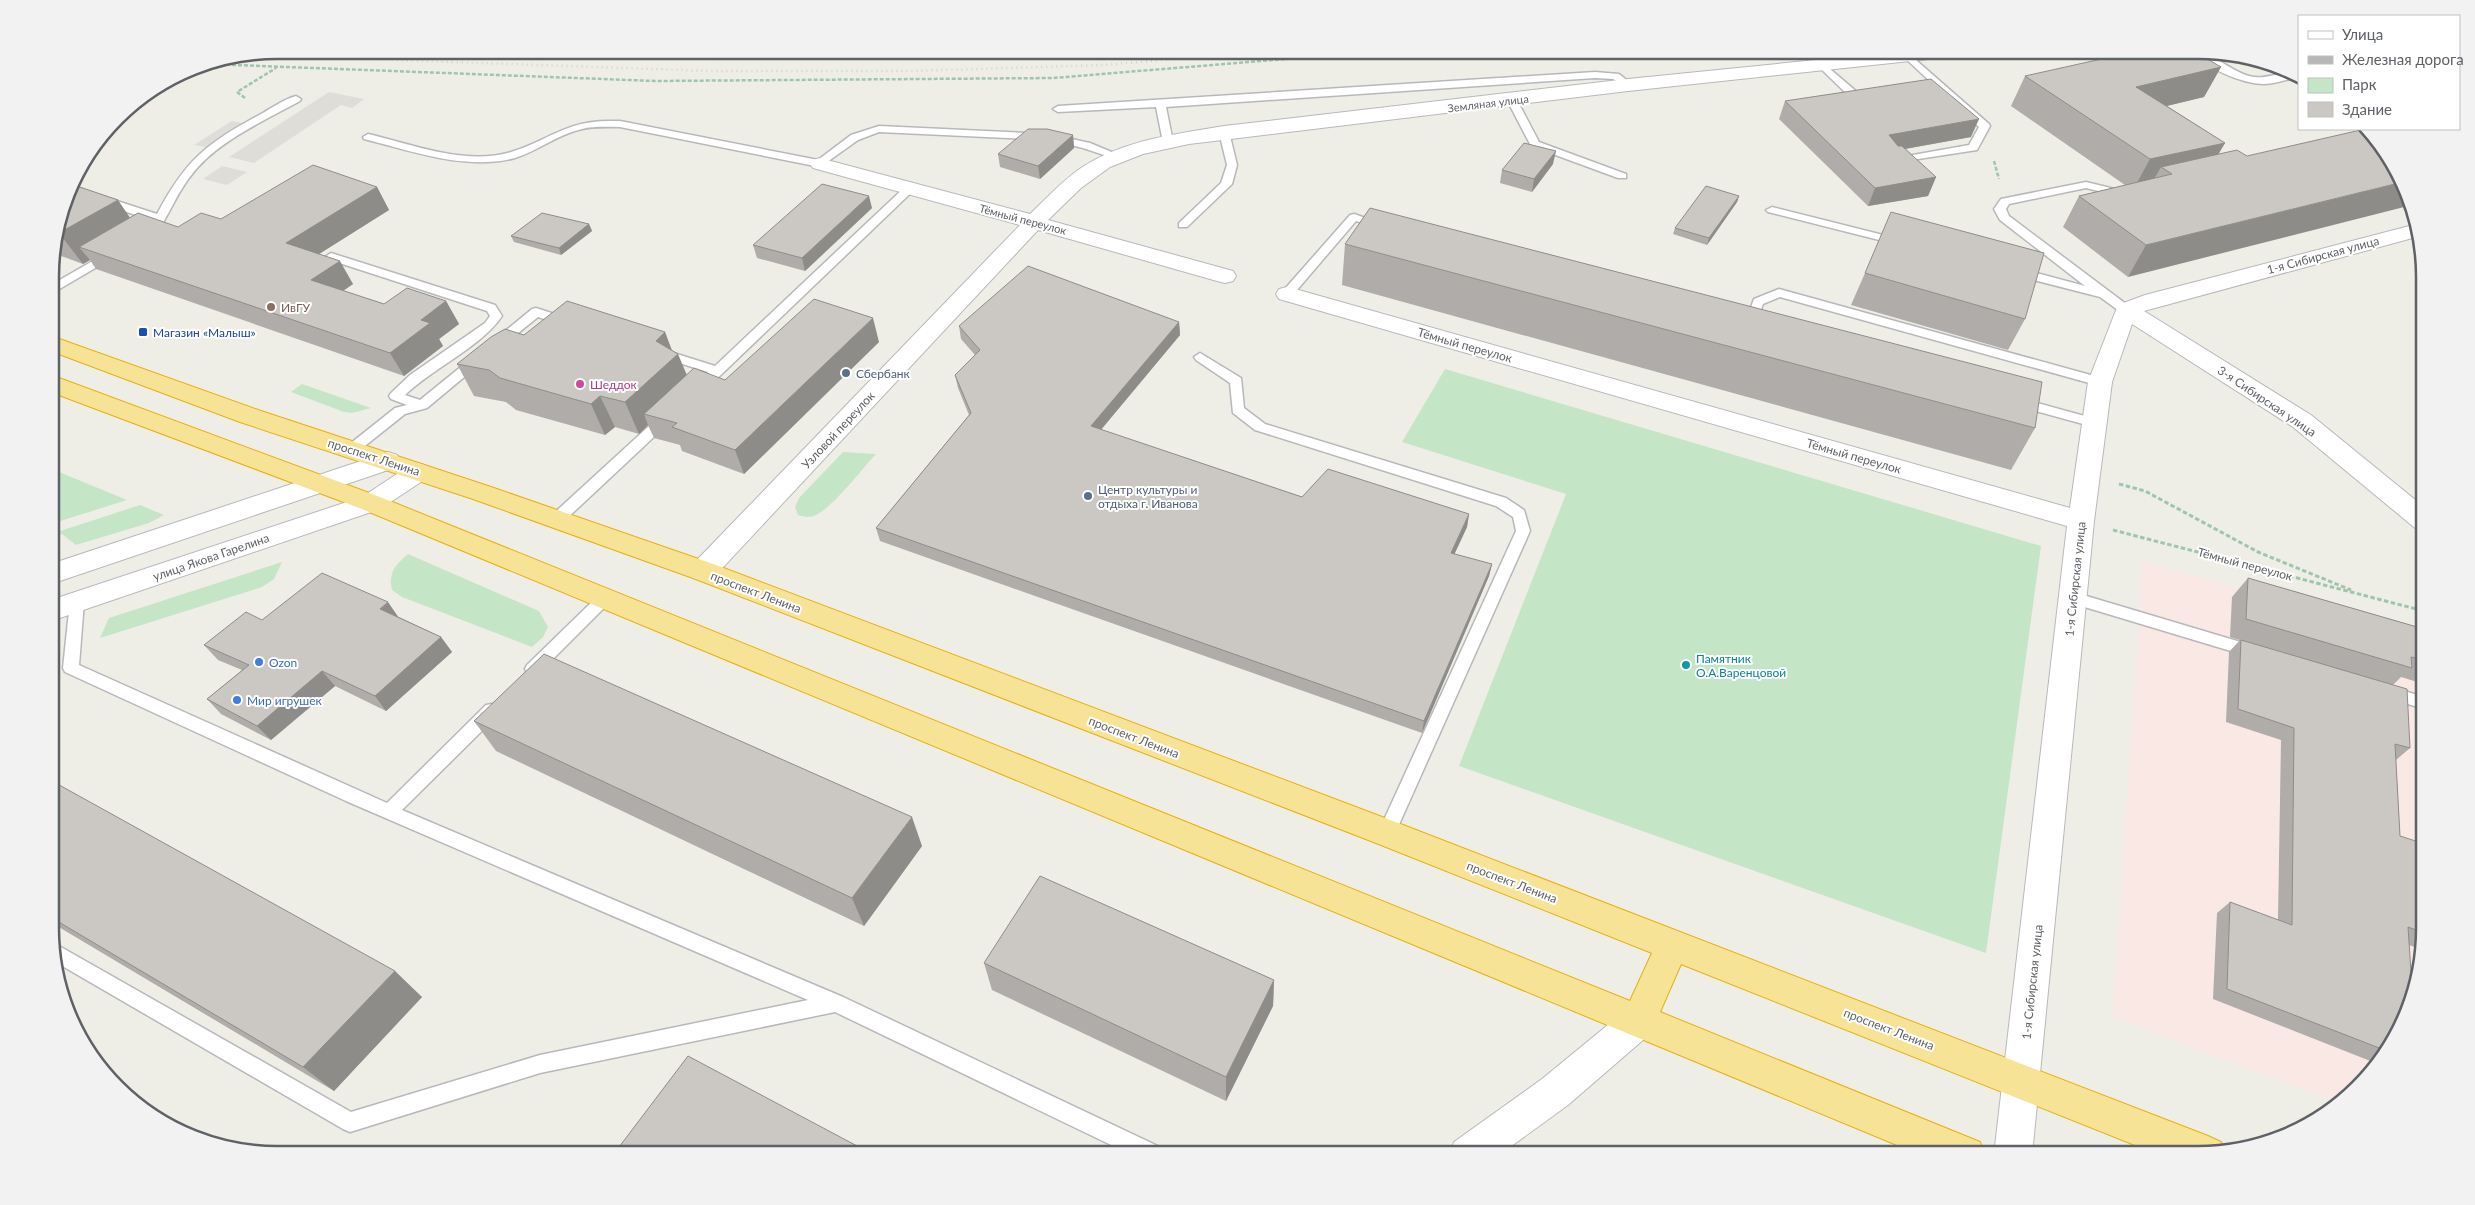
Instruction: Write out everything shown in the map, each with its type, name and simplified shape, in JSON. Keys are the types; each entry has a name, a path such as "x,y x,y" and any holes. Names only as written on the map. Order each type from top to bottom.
{"highway":[{"name":"проспект Ленина","path":"59,346 249,416 388,461 703,571 1387,834 2188,1146"},
{"path":"59,386 371,503 1945,1146"},
{"path":"1638,1022 1672,946"}],"street":[{"name":"Земляная улица","path":"1034,222 1088,171 1116,156 1168,142 1224,132 1628,85 1890,59"},
{"name":"Тёмный переулок","path":"820,164 1225,276"},
{"name":"Узловой переулок","path":"703,571 1034,222"},
{"name":"1-я Сибирская улица","path":"2014,1146 2081,521 2094,423 2100,382 2126,310 2153,300 2412,233"},
{"name":"Тёмный переулок","path":"1287,294 2081,521"},
{"name":"3-я Сибирская улица","path":"2126,310 2302,421 2416,514"},
{"path":"59,571 388,461"},
{"name":"улица Якова Гарелина","path":"59,608 371,503 418,472"},
{"path":"1480,1146 1555,1092 1638,1022"}],"lane":[{"path":"1896,161 1972,148 1985,126 1911,59"},
{"path":"2209,59 2235,74 2251,80 2266,81 2286,77"},
{"path":"1823,66 1853,94"},
{"path":"1058,109 1160,104 1595,74 1615,76 1628,85"},
{"path":"138,239 154,229 190,169 216,147 296,99"},
{"path":"1512,100 1535,144 1622,176"},
{"path":"1160,104 1168,142"},
{"path":"368,137 456,156 485,159 503,158 526,151 571,129 592,124 620,124 820,164 850,139 865,132 880,129 1049,137 1116,156"},
{"path":"1183,225 1226,184 1232,165 1224,132"},
{"path":"2126,310 2004,218 2000,209 2005,201 2086,185 2130,196"},
{"path":"688,398 910,188"},
{"path":"76,191 160,220"},
{"path":"1772,210 1914,246"},
{"path":"1287,294 1354,217 1391,228"},
{"path":"59,284 121,248"},
{"path":"330,257 491,308 496,316 489,326 415,378 396,396 422,405"},
{"path":"2009,270 2104,294"},
{"path":"1749,329 1758,302 1779,293 2100,382"},
{"path":"351,450 400,411 422,405 536,312 574,325"},
{"path":"650,349 717,371"},
{"path":"1200,357 1236,381 1238,410 1260,427 1501,502 1518,514 1523,531 1387,834"},
{"path":"2007,399 2094,423"},
{"path":"557,519 673,412"},
{"path":"520,682 605,598"},
{"path":"2073,598 2265,655"},
{"path":"77,602 71,668 389,812 836,1003 1136,1146"},
{"path":"2378,689 2416,701"},
{"path":"389,812 506,696"},
{"path":"61,955 350,1122 540,1064 836,1003"}],"path":[{"path":"225,65 655,81 1043,78 1283,59"},
{"path":"1985,126 2005,201"},
{"path":"2145,491 2258,552 2363,595"},
{"name":"Тёмный переулок","path":"2081,521 2416,609"}],"shaded area":[{"path":"329,92 364,99 352,108 341,105 254,163 229,157"},
{"path":"232,121 253,125 216,149 194,145"},
{"path":"222,166 247,172 227,185 203,179"},
{"path":"2143,562 2416,635 2416,943 2405,999 2394,1025 2380,1050 2353,1083 2331,1101 2113,1017"}],"green space":[{"path":"1445,369 2041,546 1986,953 1459,766 1566,494 1402,442"},
{"path":"302,384 371,408 352,413 344,412 291,392"},
{"path":"843,452 876,454 839,496 823,511 812,517 798,515 795,507 799,498"},
{"path":"59,472 127,500 59,521"},
{"path":"140,505 164,515 149,523 76,545 62,534 59,535 59,531"},
{"path":"408,554 539,611 548,627 543,637 532,647 402,597 392,590 391,579 396,566"},
{"path":"282,562 274,579 262,587 100,638 109,618"}],"building":[{"path":"2102,59 2207,59 2221,67 2136,87 2225,143 2150,159 2025,76"},
{"path":"1931,79 1979,119 1889,135 1898,146 1902,146 1936,177 1875,188 1785,101"},
{"path":"1028,129 1047,129 1073,135 1038,166 998,154"},
{"path":"2360,130 2380,155 2396,184 2146,245 2079,196 2172,174 2161,167 2237,150 2247,156"},
{"path":"1524,143 1556,151 1534,179 1502,170"},
{"path":"313,165 377,187 286,243 340,261 311,280 384,304 407,288 446,301 421,320 430,323 390,353 79,247 138,213 178,227 201,213 221,219"},
{"path":"822,184 869,196 802,258 753,245"},
{"path":"78,186 118,200 64,230 70,206"},
{"path":"1706,186 1739,196 1709,238 1675,228"},
{"path":"1370,208 2042,382 2035,428 1345,244"},
{"path":"1891,212 2044,253 2025,319 1865,273"},
{"path":"542,213 589,224 559,248 511,236"},
{"name":"Центр культуры и отдыха г. Иванова","path":"1028,266 1179,322 1091,426 1302,497 1328,469 1469,514 1451,553 1492,564 1424,721 876,528 971,413 955,375 980,350 959,326"},
{"path":"814,299 873,318 735,450 672,427 677,423 644,414 694,368 725,380"},
{"path":"567,301 665,332 656,341 678,354 625,402 600,396 591,404 500,378 489,370 457,364 491,337 505,329 524,335"},
{"path":"322,573 388,602 380,609 441,637 375,696 322,671 257,726 207,699 249,665 204,645 246,612 262,620"},
{"path":"2248,578 2416,627 2416,658 2411,657 2412,668 2246,619"},
{"path":"2241,640 2407,689 2410,748 2395,744 2400,836 2416,841 2416,930 2408,927 2411,975 2405,999 2394,1025 2381,1049 2227,989 2230,902 2292,925 2294,728 2238,709"},
{"path":"544,654 912,817 852,898 474,721"},
{"path":"59,785 395,971 303,1067 59,922"},
{"path":"1040,876 1274,980 1226,1077 984,963"},
{"path":"688,1056 857,1146 620,1146"}],"railway":[{"path":"366,59 709,71 910,71 1105,65 1174,59"},
{"path":"712,59 911,59"}],"place":[{"name":"ИвГУ","path":"271,307"},
{"name":"Магазин «Малыш»","path":"143,332"},
{"name":"Сбербанк","path":"846,373"},
{"name":"Шеддок","path":"580,384"},
{"name":"Центр культуры и отдыха г. Иванова","path":"1088,496"},
{"name":"Ozon","path":"259,662"},
{"name":"Памятник О.А.Варенцовой","path":"1686,665"},
{"name":"Мир игрушек","path":"237,700"}]}
